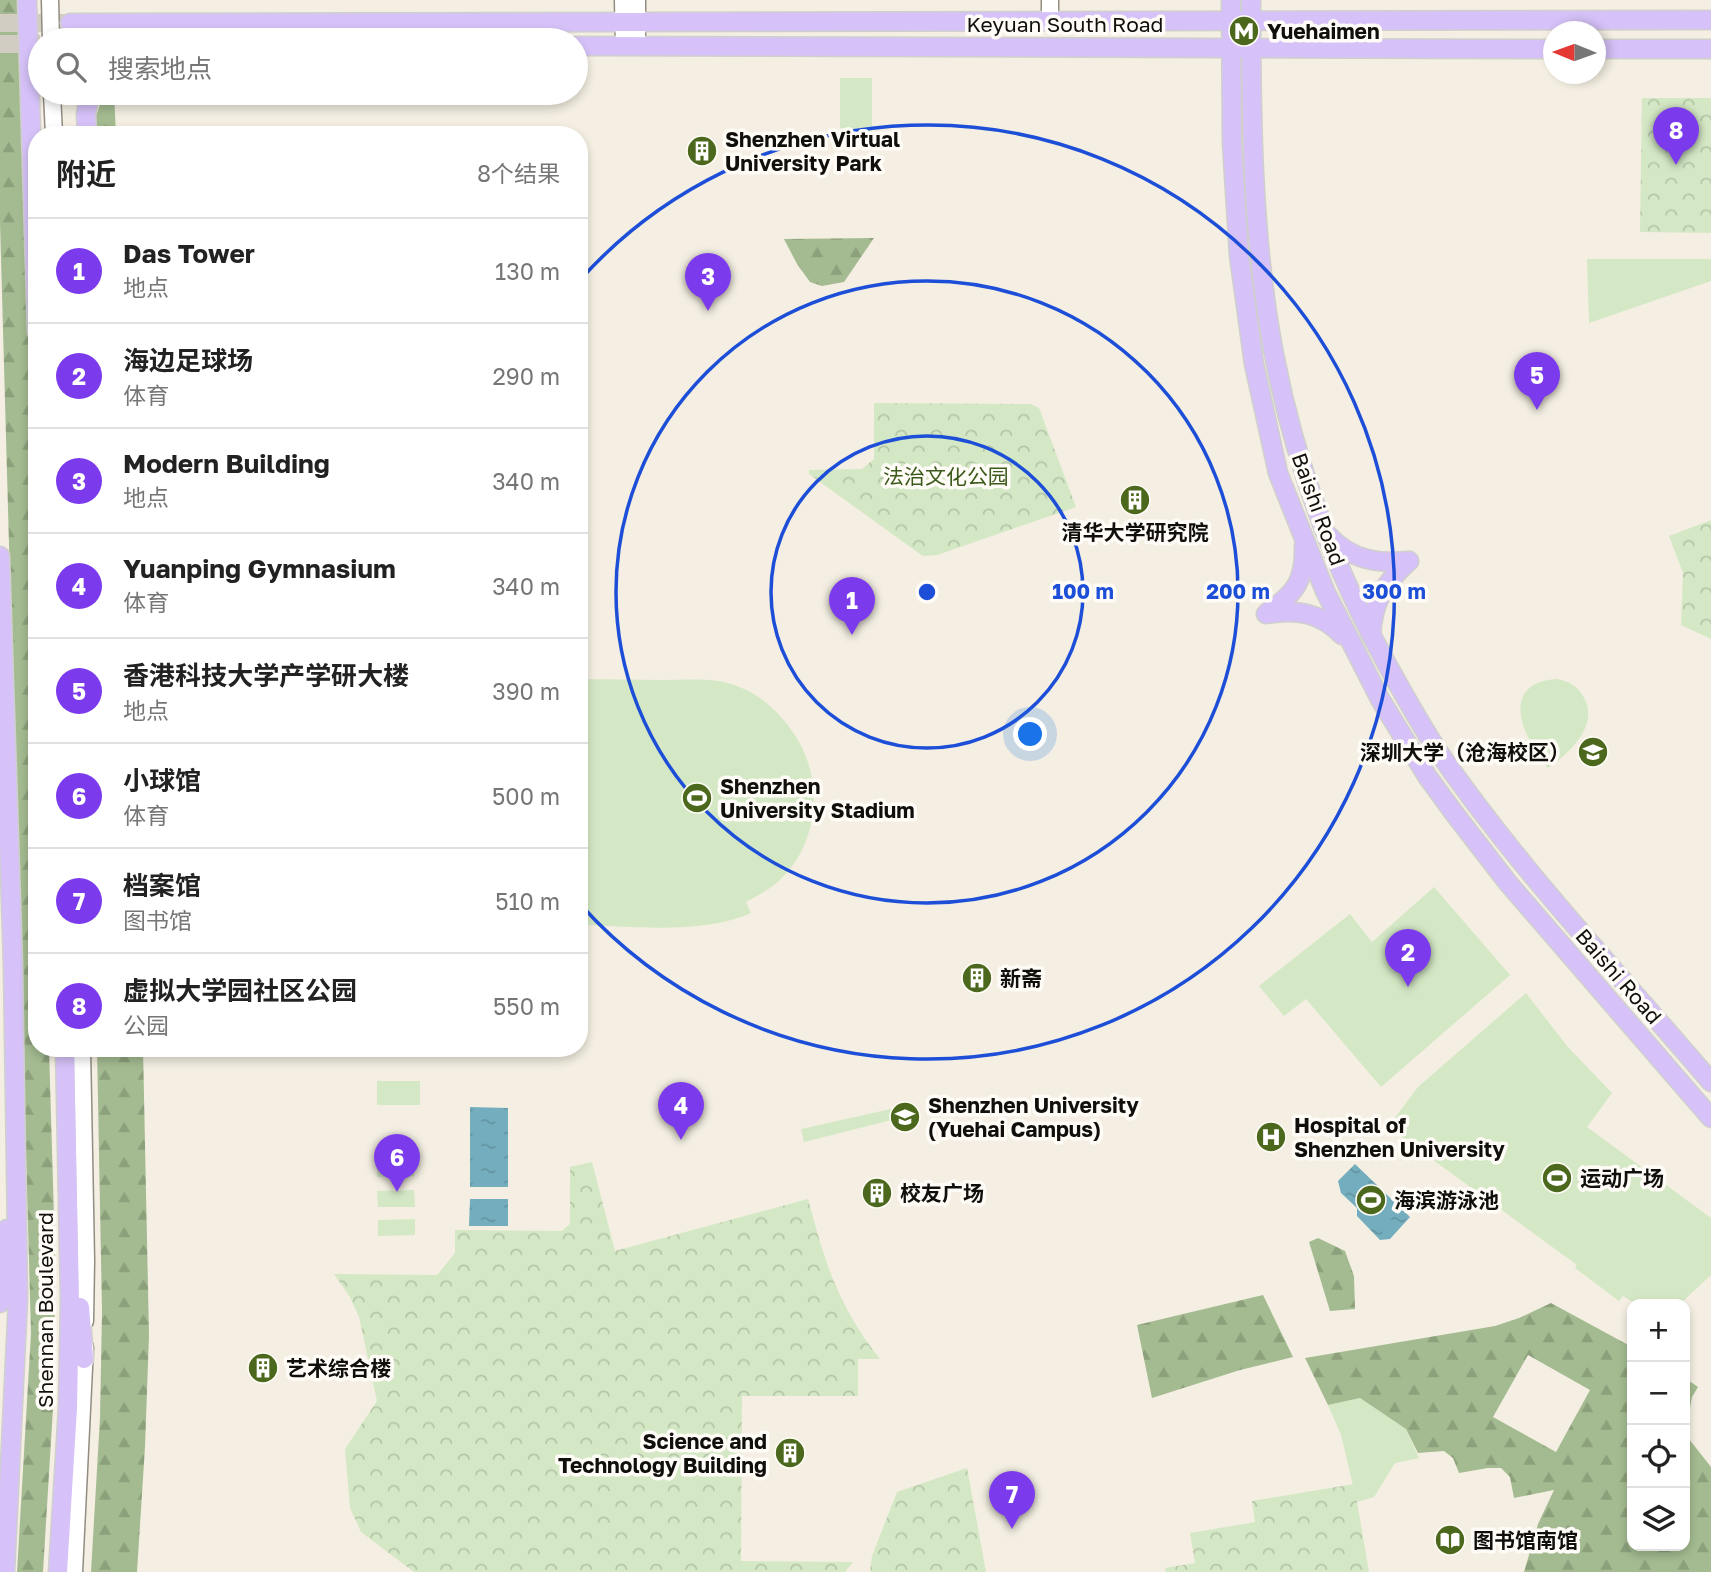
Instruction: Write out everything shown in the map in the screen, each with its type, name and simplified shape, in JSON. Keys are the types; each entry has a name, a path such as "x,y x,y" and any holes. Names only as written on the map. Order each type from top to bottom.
{"main road":[{"path":"27,0 28,30"},
{"path":"50,0 51,28"},
{"path":"624,0 630,22 630,46"},
{"path":"630,22 637,0"},
{"path":"1050,0 1050,22"},
{"name":"Baishi Road","path":"1231,0 1232,143 1237,230 1254,364 1278,473 1325,591 1350,643 1404,740 1454,813 1508,883 1711,1118"},
{"name":"Baishi Road","path":"1251,0 1253,146 1260,248 1274,353 1300,465 1346,584 1371,635 1426,732 1482,811 1711,1082"},
{"name":"Keyuan South Road","path":"70,23 1711,20"},
{"name":"Keyuan South Road","path":"588,46 1543,49"},
{"path":"1606,49 1711,50"},
{"path":"31,105 31,126"},
{"path":"53,105 54,126"},
{"path":"87,126 88,105"},
{"path":"1327,534 1337,545 1358,557 1380,562 1409,561 1387,582 1381,593 1375,608 1371,635"},
{"path":"1304,539 1303,571 1295,590 1266,614 1284,611 1317,615 1335,627 1350,643"},
{"name":"Shennan Boulevard","path":"0,556 7,725 18,1298 5,1572"},
{"path":"0,787 8,851"},
{"name":"Shennan Boulevard","path":"58,1572 70,1327 65,1057"},
{"path":"74,1572 86,1261 82,1057"},
{"path":"0,1303 16,1138"},
{"path":"68,1153 84,1359"},
{"path":"0,1413 10,1476"},
{"path":"60,1532 66,1572"}],"green space":[{"path":"0,0 18,0 28,337 28,1057 49,1057 55,1252 54,1392 43,1572 17,1572 31,1333 0,222"},
{"path":"840,78 872,78 872,133 840,133"},
{"path":"1642,98 1711,98 1711,233 1640,232"},
{"path":"100,105 115,105 116,126 95,126"},
{"path":"874,238 844,282 822,286 810,282 784,239"},
{"path":"1587,259 1711,259 1711,281 1589,323"},
{"name":"法治文化公园","path":"874,403 1031,404 1039,408 1076,507 937,555 920,554 809,474 809,470 862,469 874,459"},
{"path":"1711,520 1711,639 1681,625 1683,573 1669,536"},
{"name":"Shenzhen University Stadium","path":"588,679 703,680 739,687 769,705 787,724 803,749 813,790 809,832 801,852 789,870 774,885 746,902 751,913 732,920 689,927 588,925"},
{"path":"1556,679 1571,684 1581,692 1588,707 1588,717 1585,728 1573,746 1548,768 1539,757 1525,729 1521,702 1526,691 1537,683"},
{"path":"1434,887 1510,975 1381,1087 1306,999 1284,1016 1259,986 1350,914 1372,942"},
{"name":"运动广场","path":"1526,993 1567,1046 1612,1093 1587,1127 1711,1218 1711,1275 1685,1299 1628,1299 1623,1296 1619,1301 1575,1268 1577,1265 1388,1127 1418,1087"},
{"path":"97,1057 143,1057 149,1335 137,1572 91,1572 100,1418 102,1312"},
{"path":"377,1081 420,1081 420,1105 377,1105"},
{"path":"913,1104 911,1115 804,1142 801,1129"},
{"path":"377,1160 414,1160 414,1176 377,1177"},
{"path":"592,1162 615,1251 808,1199 821,1244 843,1302 880,1359 858,1359 858,1396 742,1396 741,1561 853,1562 845,1572 414,1572 361,1532 350,1508 345,1449 377,1401 359,1317 350,1297 334,1274 437,1275 455,1253 455,1230 562,1231 570,1224 570,1167"},
{"path":"414,1190 415,1207 378,1207 377,1191"},
{"path":"415,1219 415,1235 378,1236 378,1220"},
{"path":"1318,1238 1345,1251 1354,1276 1355,1309 1330,1311 1309,1242"},
{"path":"1263,1295 1293,1357 1240,1370 1152,1398 1137,1325"},
{"path":"1551,1303 1627,1344 1627,1551 1690,1551 1690,1440 1711,1467 1711,1572 1524,1572 1538,1524 1554,1490 1514,1498 1510,1477 1501,1468 1459,1473 1453,1458 1444,1451 1418,1453 1406,1429 1360,1398 1328,1405 1305,1358 1495,1326","holes":["1528,1355 1590,1390 1556,1452 1493,1417"]},
{"path":"1690,1381 1698,1387 1692,1397 1690,1408"},
{"path":"1360,1398 1406,1429 1419,1458 1395,1463 1374,1497 1357,1502 1341,1435 1328,1405"},
{"path":"967,1468 986,1572 870,1572 872,1556 897,1492"},
{"path":"1354,1484 1369,1572 1166,1572 1165,1568 1195,1563 1190,1533 1255,1522 1252,1501"}],"water":[{"path":"470,1107 508,1108 508,1187 470,1187"},
{"name":"海滨游泳池","path":"1355,1164 1410,1217 1390,1239 1380,1240 1357,1216 1357,1208 1341,1193 1338,1181"},
{"path":"470,1199 508,1199 508,1226 469,1226"}],"tunnel":[{"path":"0,23 70,23"},
{"path":"0,44 28,44"}],"place":[{"name":"Yuehaimen","path":"1244,31"},
{"name":"Shenzhen Virtual University Park","path":"702,151"},
{"name":"虚拟大学园社区公园","path":"1676,165"},
{"name":"Modern Building","path":"708,311"},
{"name":"香港科技大学产学研大楼","path":"1537,410"},
{"name":"清华大学研究院","path":"1135,500"},
{"name":"Das Tower","path":"852,635"},
{"name":"深圳大学（沧海校区）","path":"1593,752"},
{"name":"Shenzhen University Stadium","path":"697,798"},
{"name":"新斋","path":"977,978"},
{"name":"海边足球场","path":"1408,987"},
{"name":"Shenzhen University (Yuehai Campus)","path":"905,1117"},
{"name":"Hospital of Shenzhen University","path":"1271,1137"},
{"name":"Yuanping Gymnasium","path":"681,1140"},
{"name":"运动广场","path":"1557,1178"},
{"name":"小球馆","path":"397,1192"},
{"name":"校友广场","path":"877,1193"},
{"name":"海滨游泳池","path":"1371,1200"},
{"name":"艺术综合楼","path":"263,1368"},
{"name":"Science and Technology Building","path":"790,1453"},
{"name":"档案馆","path":"1012,1529"},
{"name":"图书馆南馆","path":"1450,1540"}]}
